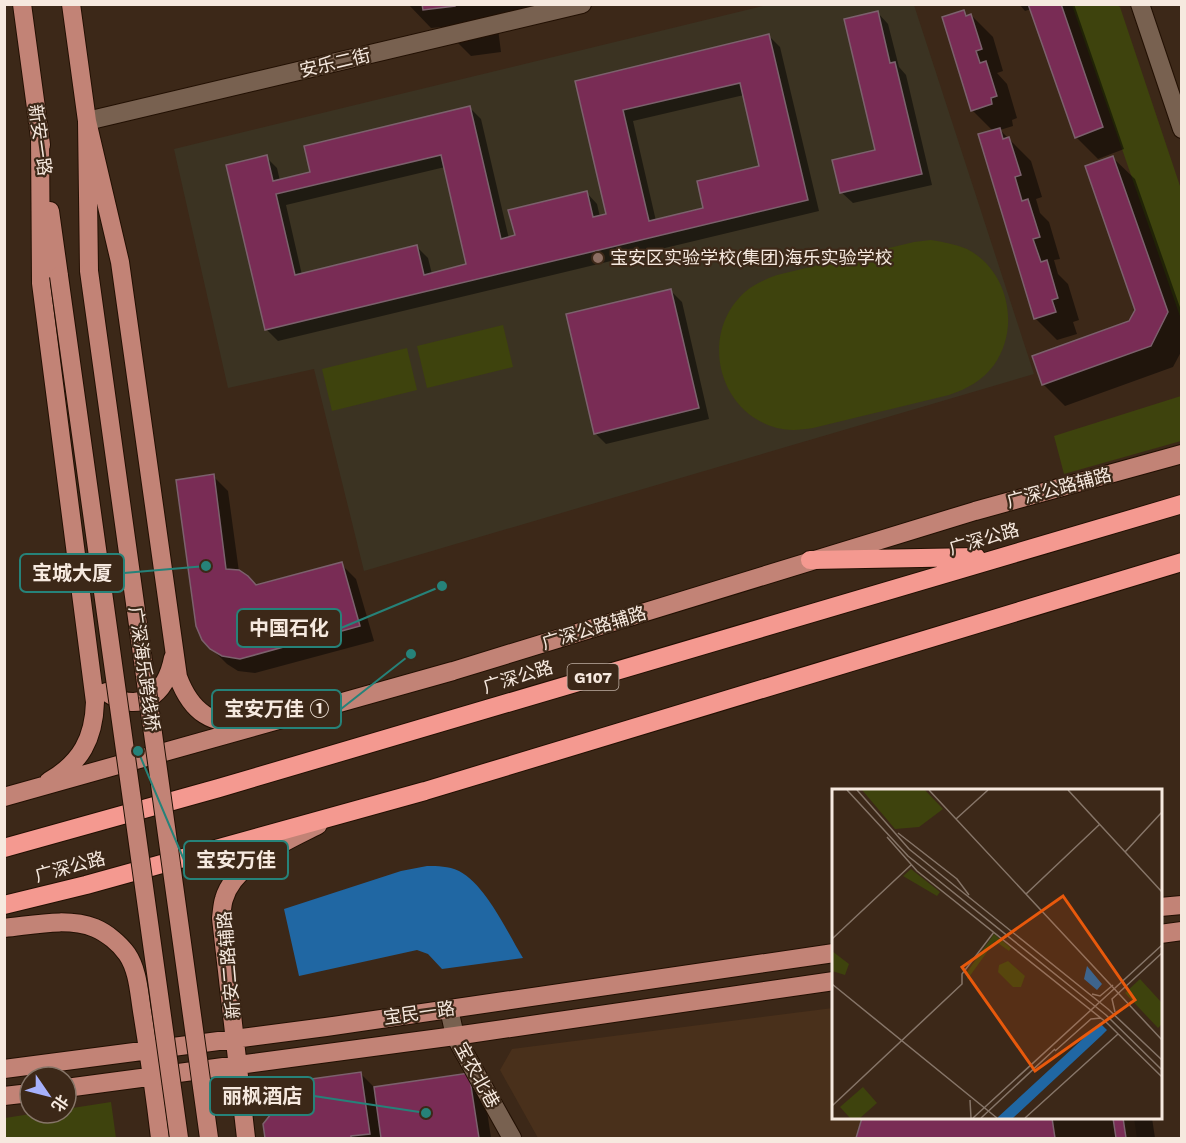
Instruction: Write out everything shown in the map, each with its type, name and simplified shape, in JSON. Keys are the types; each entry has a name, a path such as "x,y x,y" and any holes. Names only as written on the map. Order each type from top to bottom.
{"highway":[{"name":"广深公路","path":"4,848 219,788 1182,504"},
{"path":"810,560 1002,556"},
{"name":"广深公路","path":"4,905 86,885 425,790 1182,562"}],"main road":[{"name":"新安一路","path":"22,4 59,276"},
{"path":"71,4 87,121 120,262 178,677 184,694 203,714 213,720 229,725 262,726"},
{"name":"广深海乐跨线桥","path":"87,121 89,272 209,1138"},
{"path":"31,790 62,773 77,758 87,743 95,723 96,702 41,283 40,136"},
{"name":"广深海乐跨线桥","path":"59,276 179,1138"},
{"name":"广深公路辅路","path":"4,797 453,671 810,560 975,511 1182,454"},
{"path":"92,670 106,692 126,702 137,702 159,692 166,682 173,654"},
{"name":"新安二路辅路","path":"246,1138 221,918 224,898 231,883 247,866 269,850 337,814"},
{"path":"1162,907 1182,905"},
{"path":"4,928 77,923 96,929 113,939 128,955 136,974 149,1050 160,1138"},
{"path":"1162,934 1182,931"},
{"name":"宝民一路","path":"4,1069 236,1039 832,953"},
{"name":"宝民一路","path":"78,1086 455,1036 832,981"}],"street":[{"name":"安乐二街","path":"87,121 559,7 582,4"},
{"path":"1140,4 1182,129"},
{"name":"宝农北巷","path":"449,1009 455,1036 512,1138"}],"shaded area":[{"name":"宝安区实验学校(集团)海乐实验学校","path":"767,5 914,5 1034,374 364,571 314,369 228,388 174,149"},
{"path":"832,1008 832,1119 1134,1119 1137,1138 538,1138 500,1070 512,1049"}],"green space":[{"path":"1116,4 1120,7 1181,189 1181,319 1072,5"},
{"path":"931,240 954,244 981,258 1001,285 1008,317 1007,334 994,365 980,380 949,395 804,429 777,428 757,419 740,406 728,389 721,369 719,349 722,328 731,309 745,292 756,284 777,275 914,242"},
{"path":"503,325 513,367 427,388 417,346"},
{"path":"407,348 417,390 332,411 322,369"},
{"path":"1181,396 1181,441 1064,474 1054,436"},
{"path":"111,1102 116,1138 5,1138 5,1118 18,1116 18,1125 78,1125 78,1107"}],"water":[{"path":"427,866 451,868 469,878 487,898 523,958 442,969 428,954 417,950 299,976 284,909 401,871"}],"building":[{"path":"422,4 455,4 455,6 423,10"},
{"path":"1028,4 1061,4 1103,127 1075,138"},
{"path":"964,10 966,16 971,14 982,49 976,51 980,63 986,61 997,96 991,98 992,104 971,111 942,17"},
{"path":"878,11 890,63 895,62 922,174 840,193 832,160 875,150 844,19"},
{"path":"769,34 808,200 265,330 226,165 267,155 273,181 310,172 304,146 470,106 501,239 515,235 508,210 587,191 593,217 606,214 575,81","holes":["740,83 759,166 697,181 703,208 649,221 623,110","441,155 466,264 424,275 417,245 295,275 276,194"]},
{"path":"1000,128 1003,139 1009,137 1021,175 1015,177 1022,201 1028,199 1040,237 1033,239 1041,262 1047,260 1058,298 1052,300 1056,312 1034,319 978,134"},
{"path":"1113,156 1168,312 1151,346 1042,385 1032,356 1129,321 1135,310 1085,166"},
{"path":"671,289 699,408 594,434 566,314"},
{"path":"214,474 226,569 239,570 256,585 342,562 360,626 240,659 222,656 210,649 202,640 196,626 176,480"},
{"path":"361,1072 370,1134 351,1136 351,1138 265,1138 263,1124 297,1081"},
{"path":"469,1073 479,1138 381,1138 374,1087"},
{"path":"862,1119 1123,1119 1126,1138 856,1138"},
{"path":"1052,1119 1113,1119 1116,1138 1055,1138"}],"place":[{"name":"宝安区实验学校(集团)海乐实验学校","path":"598,258"},
{"name":"宝城大厦","path":"206,566"},
{"name":"中国石化","path":"442,586"},
{"name":"宝安万佳 ①","path":"411,654"},
{"name":"宝安万佳","path":"138,751"},
{"name":"丽枫酒店","path":"426,1113"}]}
